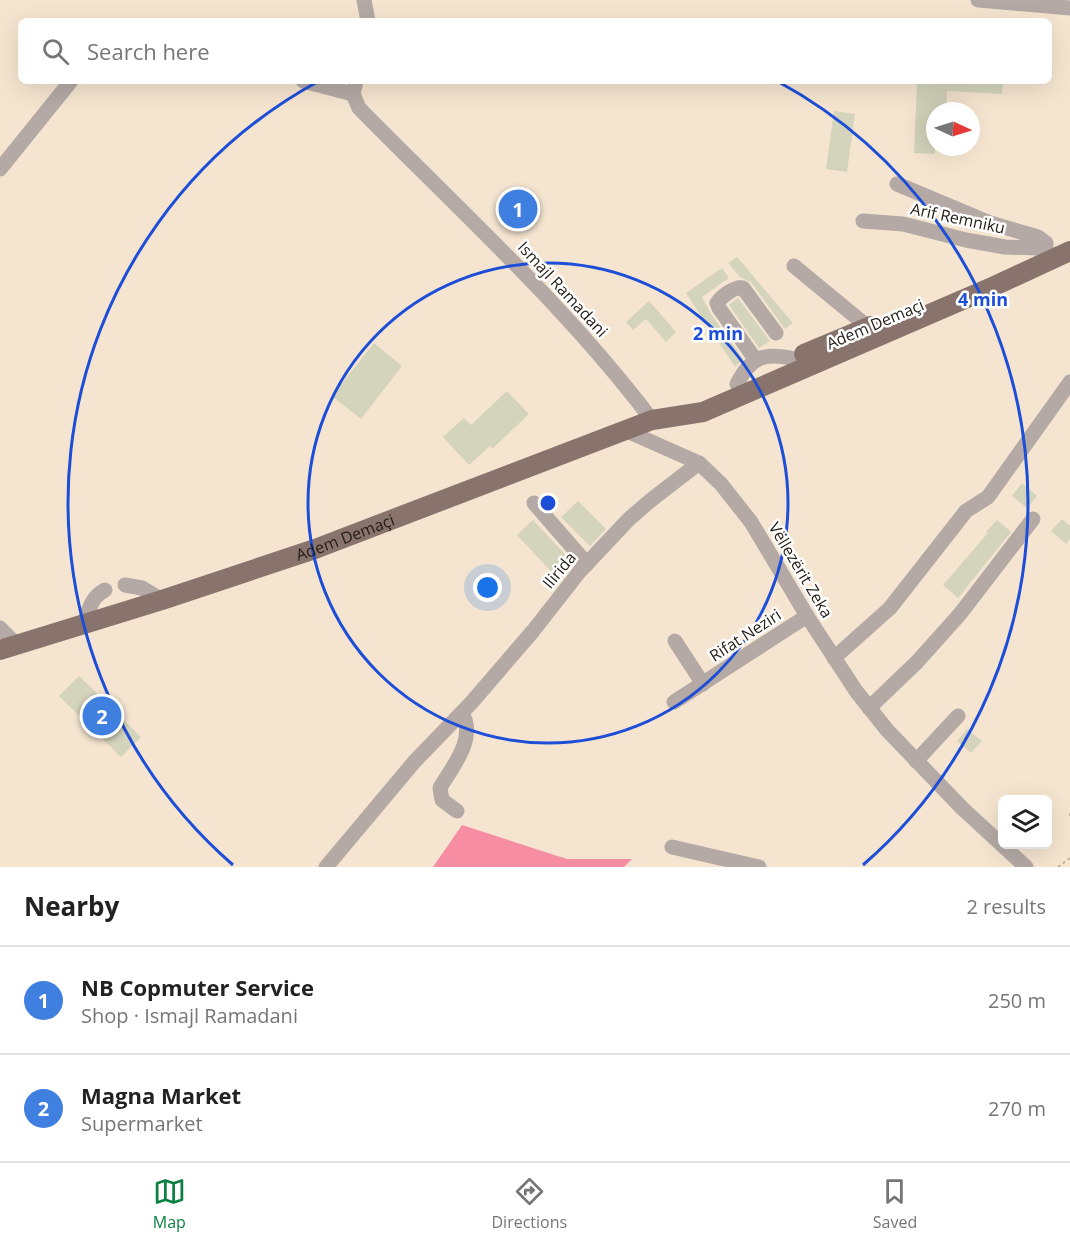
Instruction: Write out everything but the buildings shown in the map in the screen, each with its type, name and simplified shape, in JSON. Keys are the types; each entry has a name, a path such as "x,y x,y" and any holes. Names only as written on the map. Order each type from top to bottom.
{"main road":[{"name":"Adem Demaçi","path":"684,414 698,402 737,384 1070,241"},
{"name":"Adem Demaçi","path":"8,647 162,600 315,549 652,420 703,412 979,293 1070,251"}],"street":[{"path":"364,0 367,18"},
{"path":"978,0 1070,8"},
{"path":"0,169 69,84"},
{"path":"325,84 355,88"},
{"name":"Ismajl Ramadani","path":"355,88 359,108 510,257 616,372 652,420"},
{"path":"897,184 990,223 1038,237 1046,243 1046,252"},
{"name":"Arif Remniku","path":"863,221 903,224 966,240 1046,252"},
{"path":"794,266 868,327"},
{"path":"755,359 719,308 717,303 719,300 736,288 743,288 776,333"},
{"path":"737,384 746,368 755,359 769,355 795,359"},
{"path":"834,658 890,608 966,511 988,497 1070,382"},
{"name":"Vëllezërit Zeka","path":"627,431 699,463 735,500 775,560 807,616 855,691 916,761 962,808 1026,867"},
{"name":"Ilirida","path":"326,867 415,761 462,713 525,640 587,564 643,506 699,463"},
{"path":"534,503 587,564"},
{"path":"869,708 917,662 960,614 1033,519"},
{"path":"125,585 142,588 162,600"},
{"path":"84,624 92,601 97,594 105,590"},
{"name":"Rifat Neziri","path":"674,702 807,616"},
{"path":"0,628 8,647"},
{"name":"Rifat Neziri","path":"675,640 703,684"},
{"path":"457,811 442,800 440,788 465,745 466,726 462,713"},
{"path":"916,761 958,716"},
{"path":"672,847 759,867"}],"path":[{"path":"1058,867 1070,858"}],"shaded area":[{"path":"462,825 567,859 632,859 624,867 433,867"}],"place":[{"name":"NB Copmuter Service","path":"518,209"},
{"name":"Magna Market","path":"102,716"}]}
